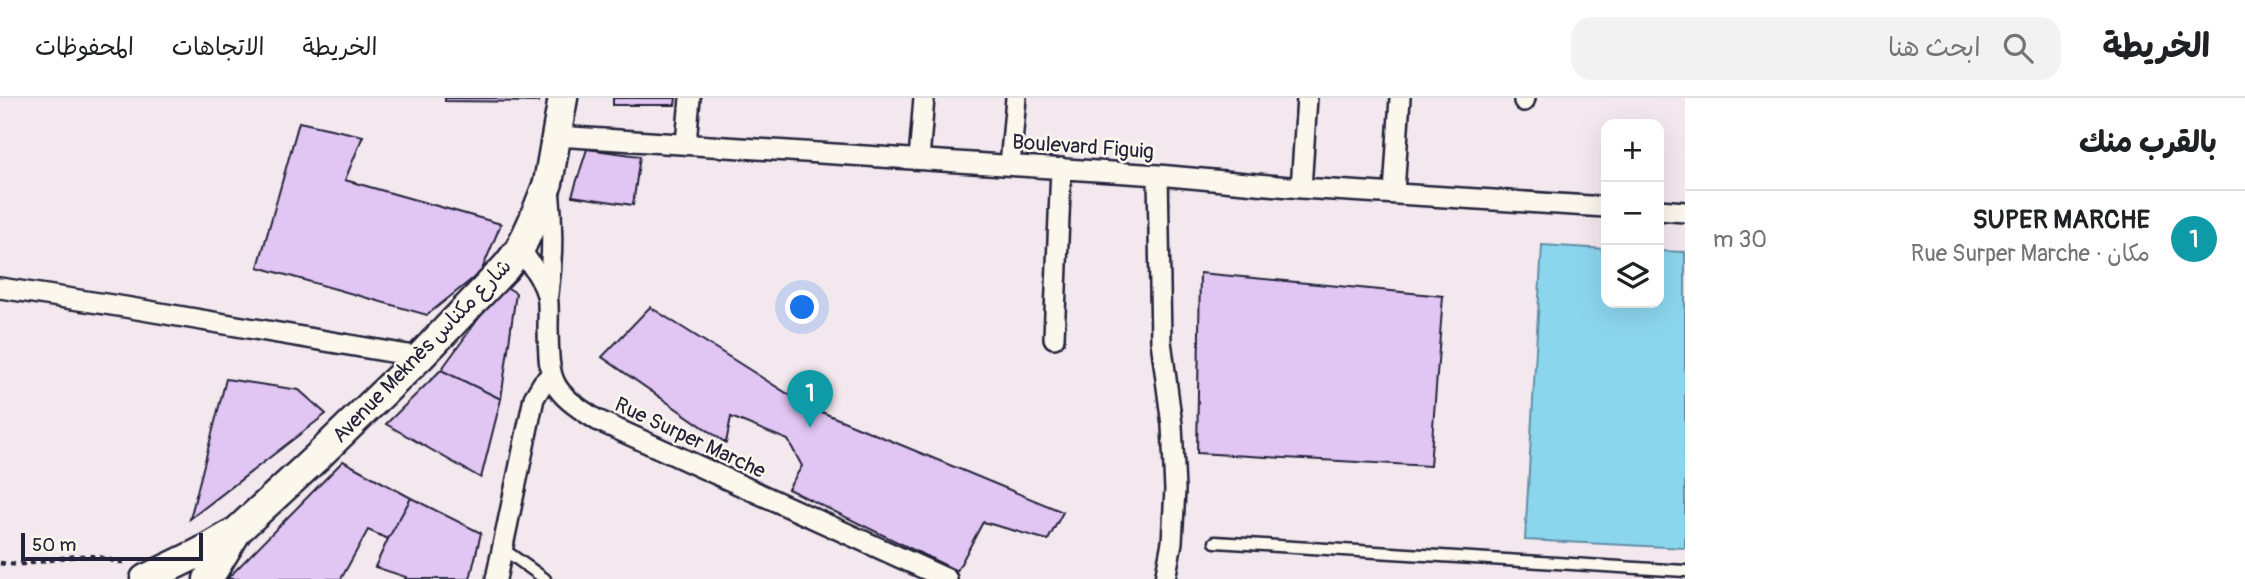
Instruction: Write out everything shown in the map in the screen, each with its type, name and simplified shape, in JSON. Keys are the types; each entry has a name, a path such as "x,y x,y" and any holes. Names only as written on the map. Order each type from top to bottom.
{"main road":[{"name":"Avenue Meknès شارع مكناس","path":"139,570 201,552 237,531 316,460 488,287 520,249 533,221 548,183 563,98"},
{"name":"Avenue Meknès شارع مكناس","path":"208,579 237,531"}],"street":[{"path":"686,142 690,98"},
{"path":"919,159 924,98"},
{"path":"1010,165 1016,98"},
{"path":"1301,188 1307,98"},
{"path":"1394,193 1400,98"},
{"name":"Boulevard Figuig","path":"557,136 686,142 1158,175 1301,188 1601,207"},
{"path":"1054,338 1061,168"},
{"path":"1158,175 1161,341 1172,425 1175,490 1172,542 1165,579"},
{"path":"548,183 553,253 548,299"},
{"path":"1664,210 1685,212"},
{"name":"Rue Surper Marche","path":"520,249 540,278 548,299 548,361 557,389 570,403 597,420 947,579"},
{"path":"0,288 420,357"},
{"path":"496,579 534,398 551,375"}],"lane":[{"path":"1215,542 1685,571"},
{"path":"503,549 545,579"}],"path":[{"path":"0,563 13,565 91,556 121,562 139,570"}],"water":[{"path":"1542,245 1601,249 1601,308 1664,308 1664,251 1685,252 1685,548 1525,540"}],"building":[{"path":"445,98 539,98 539,102 445,101"},
{"path":"613,98 676,98 675,105 613,105"},
{"path":"299,122 363,136 345,180 501,224 481,272 427,315 258,267"},
{"path":"587,149 640,156 633,205 572,196"},
{"path":"1200,273 1443,296 1430,466 1197,453"},
{"path":"503,285 516,293 501,399 441,370"},
{"path":"650,307 807,406 1063,512 1048,540 983,522 957,571 788,489 802,466 788,440 731,417 726,443 602,357"},
{"path":"441,370 501,399 481,478 386,424"},
{"path":"226,379 299,390 326,414 190,519"},
{"path":"343,461 411,498 388,539 368,530 341,579 227,579"},
{"path":"411,498 481,533 470,579 405,579 406,577 375,567"}],"place":[{"name":"SUPER MARCHE","path":"810,428"}]}
